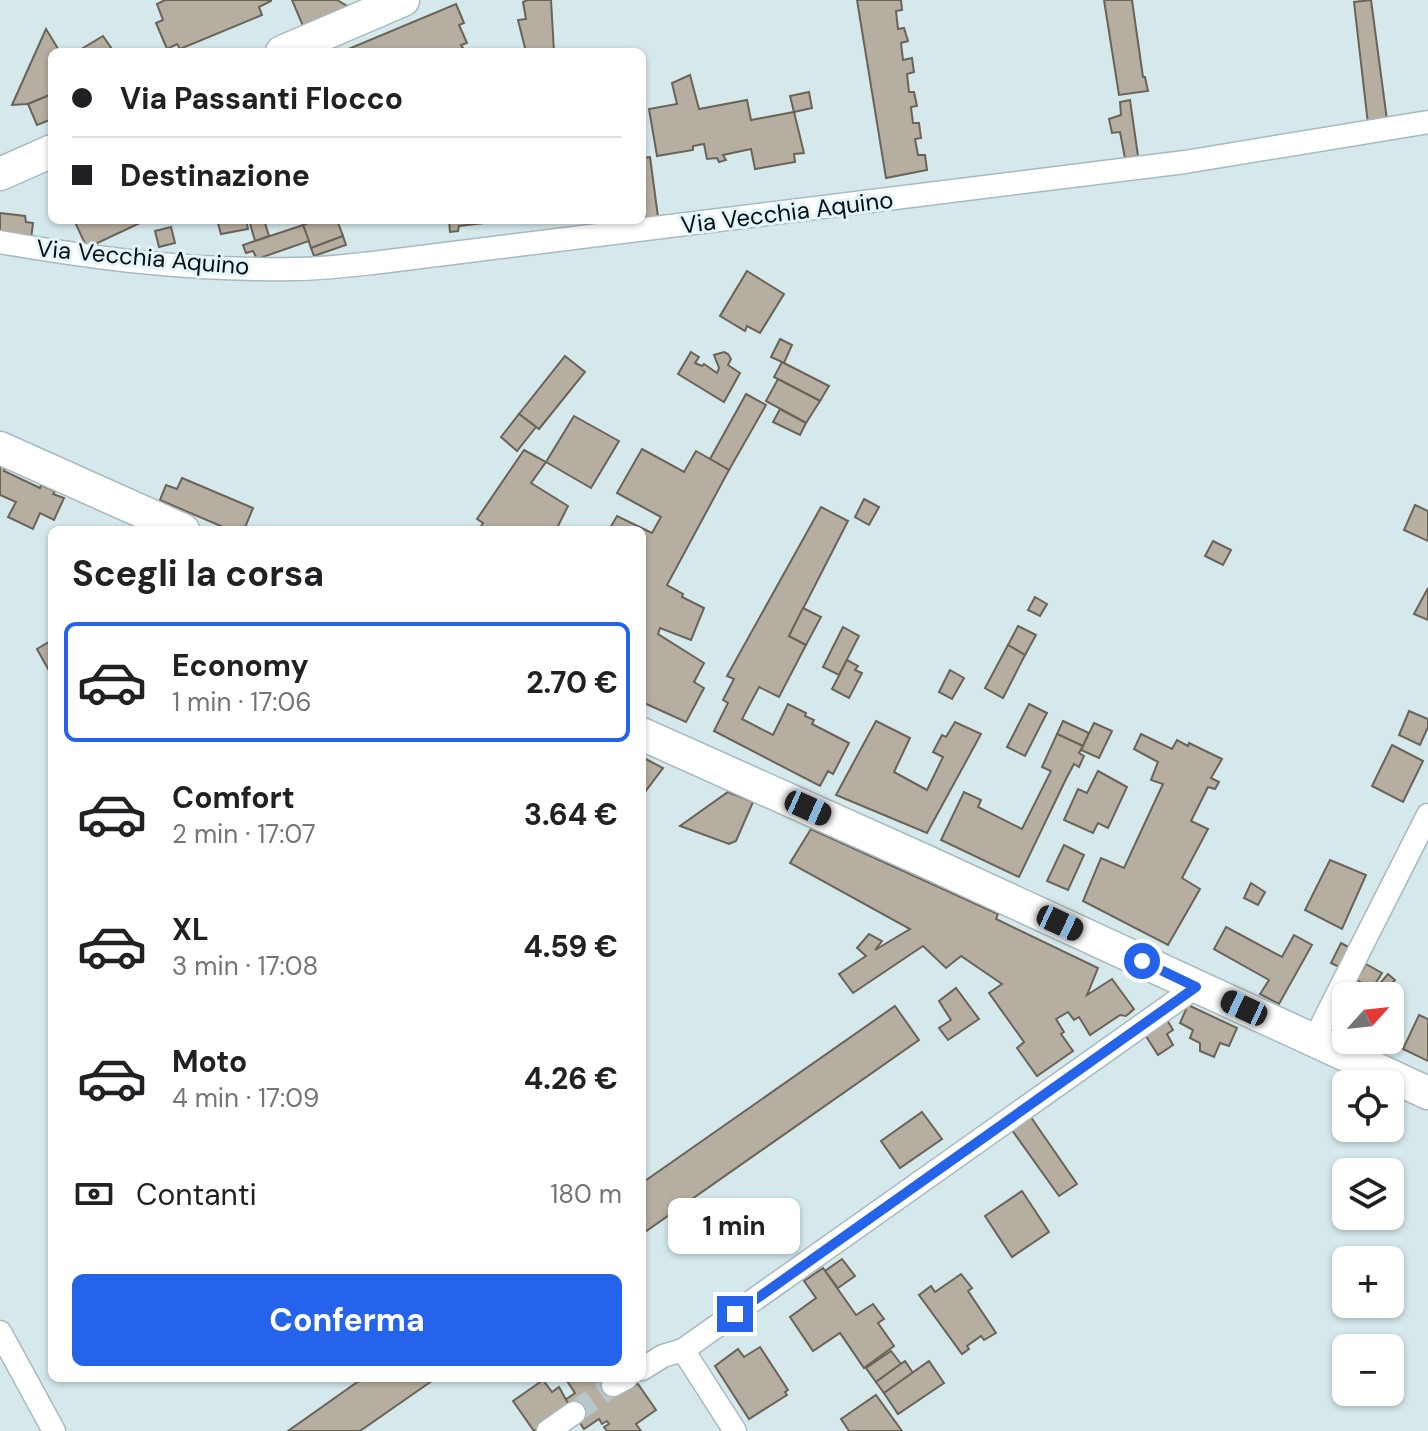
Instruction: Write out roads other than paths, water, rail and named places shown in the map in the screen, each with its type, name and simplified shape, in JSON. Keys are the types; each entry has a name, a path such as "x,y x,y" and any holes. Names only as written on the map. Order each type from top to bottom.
{"main road":[{"path":"291,48 403,0"},
{"path":"0,174 48,153"},
{"path":"0,448 174,526"},
{"path":"646,736 1428,1093"}],"street":[{"name":"Via Vecchia Aquino","path":"0,242 89,257 192,267 296,269 339,266 1185,162 1428,122"},
{"path":"1314,1040 1428,815"},
{"path":"646,1367 663,1356 683,1350 1196,987"},
{"path":"0,1332 54,1431"},
{"path":"683,1350 735,1431"},
{"path":"548,1431 574,1413"}],"tunnel":[{"path":"574,1413 613,1385"}]}
